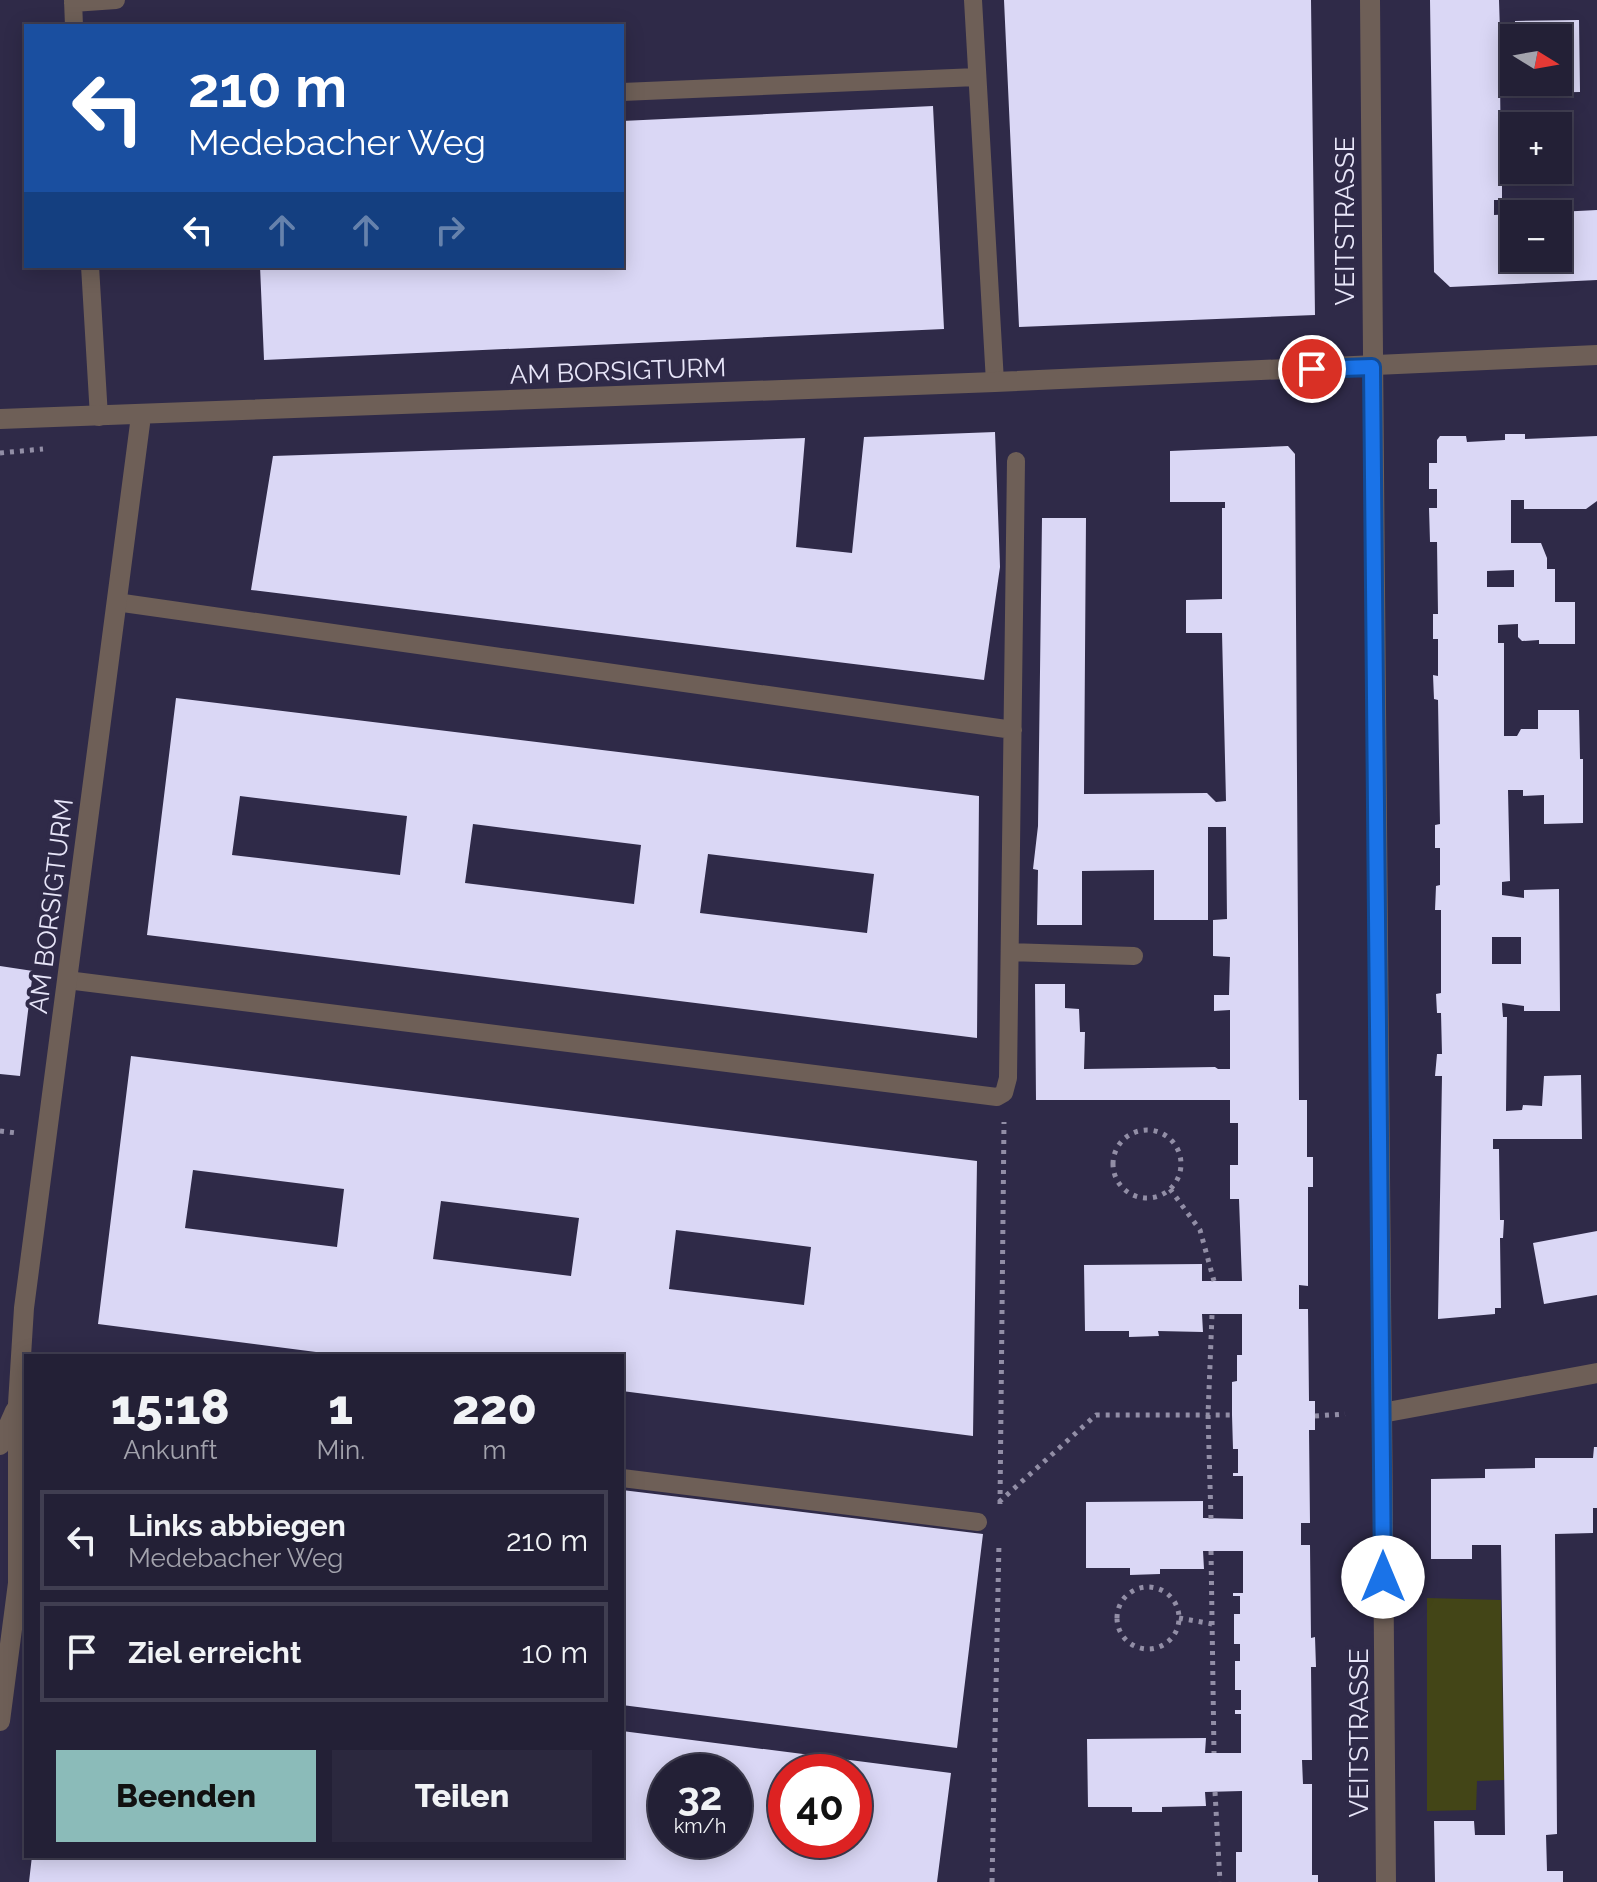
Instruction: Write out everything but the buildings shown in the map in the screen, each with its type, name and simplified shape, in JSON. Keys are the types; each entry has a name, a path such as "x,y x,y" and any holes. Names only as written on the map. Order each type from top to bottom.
{"street":[{"name":"VEITSTRASSE","path":"1370,0 1386,1882"},
{"name":"AM BORSIGTURM","path":"0,419 1372,367 1597,355"},
{"name":"AM BORSIGTURM","path":"0,1721 18,1583 24,1308 141,416"},
{"path":"1382,1413 1597,1373"},
{"name":"AM BORSIGTURM","path":"0,1445 22,1404"}],"lane":[{"path":"74,24 73,2 116,0"},
{"path":"973,0 995,382"},
{"path":"624,92 977,77"},
{"path":"90,268 99,417"},
{"path":"67,980 997,1097 1004,1093 1008,1078 1016,461"},
{"path":"116,602 1013,730"},
{"path":"1010,952 1134,956"},
{"path":"624,1478 978,1522"}],"path":[{"path":"1000,1517 1004,1093"},
{"path":"1147,1130 1156,1131 1171,1140 1180,1156 1181,1165 1180,1174 1170,1189 1163,1195 1146,1199 1129,1194 1122,1188 1113,1173 1112,1164 1123,1140 1138,1131 1147,1130"},
{"path":"0,1131 18,1133"},
{"path":"1170,1189 1200,1230 1214,1281"},
{"path":"1211,1519 1208,1415 1212,1315"},
{"path":"1315,1416 1345,1414"},
{"path":"978,1522 1096,1415 1232,1415"},
{"path":"992,1882 999,1533"},
{"path":"1211,1551 1214,1753"},
{"path":"1149,1586 1170,1596 1179,1618 1169,1640 1147,1649 1125,1639 1117,1625 1118,1609 1126,1595 1132,1590 1149,1586"},
{"path":"1179,1618 1212,1624"},
{"path":"1215,1792 1220,1882"}],"shaded area":[{"path":"1427,1598 1501,1600 1504,1780 1477,1781 1476,1810 1427,1811"}],"route":[{"path":"1312,369 1372,367 1383,1577"}]}
